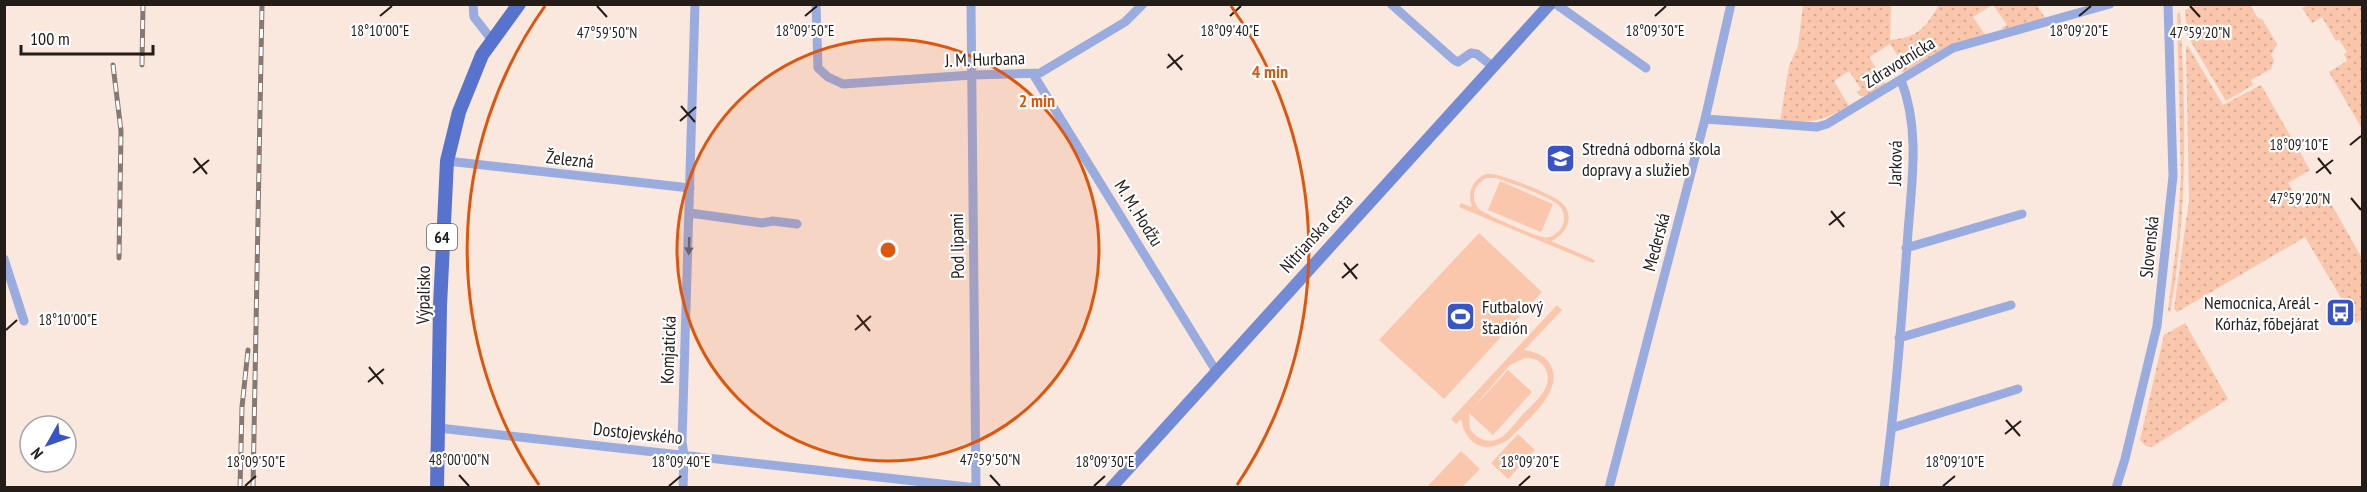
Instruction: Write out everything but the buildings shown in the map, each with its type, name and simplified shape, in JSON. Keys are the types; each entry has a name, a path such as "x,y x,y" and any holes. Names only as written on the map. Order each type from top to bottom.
{"main road":[{"name":"Výpalisko","path":"437,488 443,205 447,161 455,125 482,55 519,4"},
{"name":"Nitrianska cesta","path":"1111,488 1550,4"}],"street":[{"path":"474,4 474,18 492,40"},
{"name":"Komjatická","path":"683,488 682,442 695,4"},
{"name":"J. M. Hurbana","path":"816,4 818,68 828,77 843,84 972,75 1040,74 1125,22 1143,4"},
{"name":"Pod lipami","path":"971,4 976,487"},
{"path":"1391,4 1454,60 1458,62 1471,53 1477,54 1492,66"},
{"path":"1556,4 1646,68"},
{"name":"Mederská","path":"1609,488 1705,119 1731,4"},
{"name":"Zdravotnícka","path":"1705,119 1817,127 1861,105 1953,48 2109,4"},
{"name":"Slovenská","path":"2116,488 2126,459 2157,326 2173,176 2168,4"},
{"name":"M. M. Hodžu","path":"1033,74 1216,371"},
{"name":"Jarková","path":"1884,488 1892,428 1914,156 1909,100 1901,80"},
{"name":"Železná","path":"447,161 690,188"},
{"path":"690,213 762,223 773,221 797,224"},
{"path":"1906,248 2022,214"},
{"path":"4,259 24,321"},
{"path":"1899,338 2011,305"},
{"path":"1892,428 2018,389"},
{"name":"Dostojevského","path":"439,428 976,487"}],"shaded area":[{"path":"1803,5 1891,5 1890,40 1915,34 1930,20 1939,5 1992,5 1973,17 1986,36 1907,72 1902,72 1899,67 1903,64 1890,44 1869,57 1886,84 1865,96 1860,96 1857,92 1861,89 1849,71 1834,81 1849,106 1816,120 1780,121 1789,66 1798,46"},
{"path":"1993,5 2037,5 2045,18 2006,30 2001,28 2007,25"},
{"path":"2196,5 2252,5 2258,18 2262,19 2277,44 2271,55 2274,60 2271,69 2251,80 2253,85 2226,101 2187,35 2185,10"},
{"path":"2308,5 2362,5 2362,129 2329,72 2347,61 2344,54 2347,52 2339,40 2336,41 2322,17 2312,23 2302,8"},
{"path":"2180,12 2184,88 2183,200 2170,313 2168,310 2177,238 2181,177 2177,14"},
{"path":"2188,46 2223,105 2261,85 2310,170 2288,183 2303,208 2326,195 2362,258 2362,319 2356,323 2305,237 2177,312 2174,309 2189,200 2186,47"},
{"path":"1492,174 1513,180 1557,199 1566,208 1569,219 1565,230 1551,241 1595,260 1593,263 1459,207 1461,203 1472,207 1470,197 1472,188 1481,177","holes":["1486,178 1496,178 1534,192 1560,206 1564,219 1559,231 1551,237 1542,237 1479,209 1474,200 1476,188"]},
{"path":"1500,181 1553,204 1541,232 1488,210"},
{"name":"Futbalový štadión","path":"1479,233 1542,292 1444,399 1379,340"},
{"path":"1557,305 1562,310 1524,350 1546,359 1554,376 1548,396 1533,415 1509,439 1501,444 1485,447 1478,445 1467,436 1461,419 1456,424 1451,419","holes":["1528,358 1541,363 1548,375 1548,381 1542,394 1501,437 1490,441 1475,435 1470,429 1469,413 1493,435 1532,392 1508,370 1470,411 1510,365"]},
{"path":"2185,323 2228,399 2152,447 2146,446 2140,440 2164,335"},
{"path":"1518,434 1535,450 1508,479 1491,463"},
{"path":"1461,451 1480,469 1462,487 1427,487"}],"railway":[{"path":"142,65 143,4"},
{"path":"253,488 262,4"},
{"path":"113,65 121,131 119,258"},
{"path":"240,488 242,407 248,350"}],"place":[{"name":"Stredná odborná škola dopravy a služieb","path":"1561,158"},
{"name":"Nemocnica, Areál - Kórház, fõbejárat","path":"2340,312"},
{"name":"Futbalový štadión","path":"1461,316"}]}
